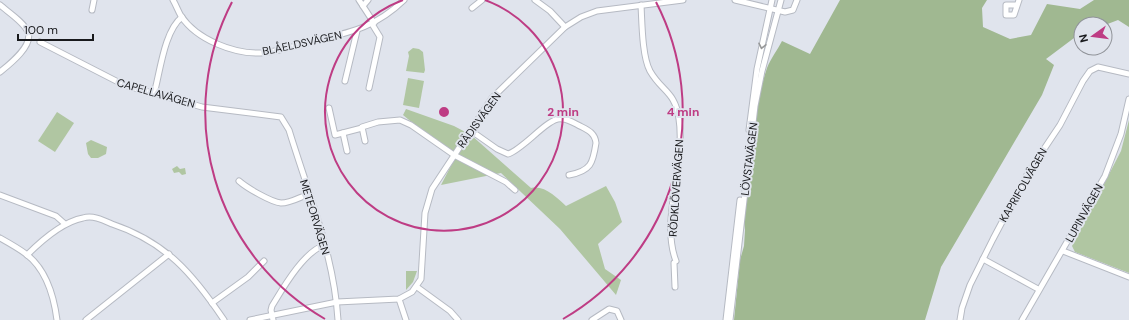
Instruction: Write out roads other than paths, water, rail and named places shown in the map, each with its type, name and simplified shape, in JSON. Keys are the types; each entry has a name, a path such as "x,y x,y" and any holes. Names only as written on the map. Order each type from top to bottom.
{"street":[{"path":"92,10 94,0"},
{"name":"BLÅELDSVÄGEN","path":"173,0 182,17 198,33 215,43 241,52 256,53 278,50 357,31 390,14 404,0"},
{"path":"359,0 380,37 369,88"},
{"path":"363,6 368,0"},
{"path":"472,8 482,0"},
{"path":"535,0 550,11 565,27"},
{"name":"RÄDISVÄGEN","path":"417,287 421,279 427,200 435,182 492,98 565,27 581,16 597,11 683,0"},
{"path":"735,0 785,12 793,10 797,0"},
{"name":"LÖVSTAVÄGEN","path":"726,320 752,104 772,0"},
{"name":"LÖVSTAVÄGEN","path":"730,320 755,106 762,71 781,0"},
{"path":"1016,5 1019,0"},
{"path":"0,5 27,31 28,38 27,44 0,72"},
{"name":"RÖDKLÖVERVÄGEN","path":"641,5 645,52 649,70 672,95 676,102 680,120 681,144 672,218 672,250 675,262 675,287"},
{"path":"154,94 167,41 175,22 182,17"},
{"name":"BLÅELDSVÄGEN","path":"345,81 357,31"},
{"name":"CAPELLAVÄGEN","path":"40,42 109,79 154,94 202,107 281,117"},
{"name":"KAPRIFOLVÄGEN","path":"960,320 962,308 968,291 983,259 1028,173 1060,126 1083,81 1090,71 1098,67 1129,74"},
{"name":"LUPINVÄGEN","path":"1022,320 1038,289 1063,251 1105,176 1120,134 1129,100"},
{"path":"329,108 335,135 378,122 400,120 411,125 454,155 506,182 515,190"},
{"name":"METEORVÄGEN","path":"281,117 289,130 325,245 335,283 338,320"},
{"path":"470,130 497,149 508,154 517,151 554,120 562,118 572,122 591,132 596,143 592,163 588,168 580,173 569,175"},
{"path":"362,128 365,142"},
{"path":"343,133 347,151"},
{"path":"239,181 268,198 281,203 309,194"},
{"path":"0,195 56,216 65,224"},
{"path":"27,255 65,224 84,217 96,218 140,235 168,254 183,266 224,320"},
{"path":"0,238 27,255 47,284 55,306 57,320"},
{"path":"273,318 272,306 294,273 311,252 316,248 325,245"},
{"path":"1063,251 1129,277"},
{"path":"86,320 168,254"},
{"path":"983,259 1038,289"},
{"path":"212,303 248,277 264,261"},
{"path":"250,320 273,318 337,302 399,299 408,295 417,287 450,311 458,320"},
{"path":"399,299 406,320"},
{"path":"592,320 609,309 616,311 621,320"}]}
